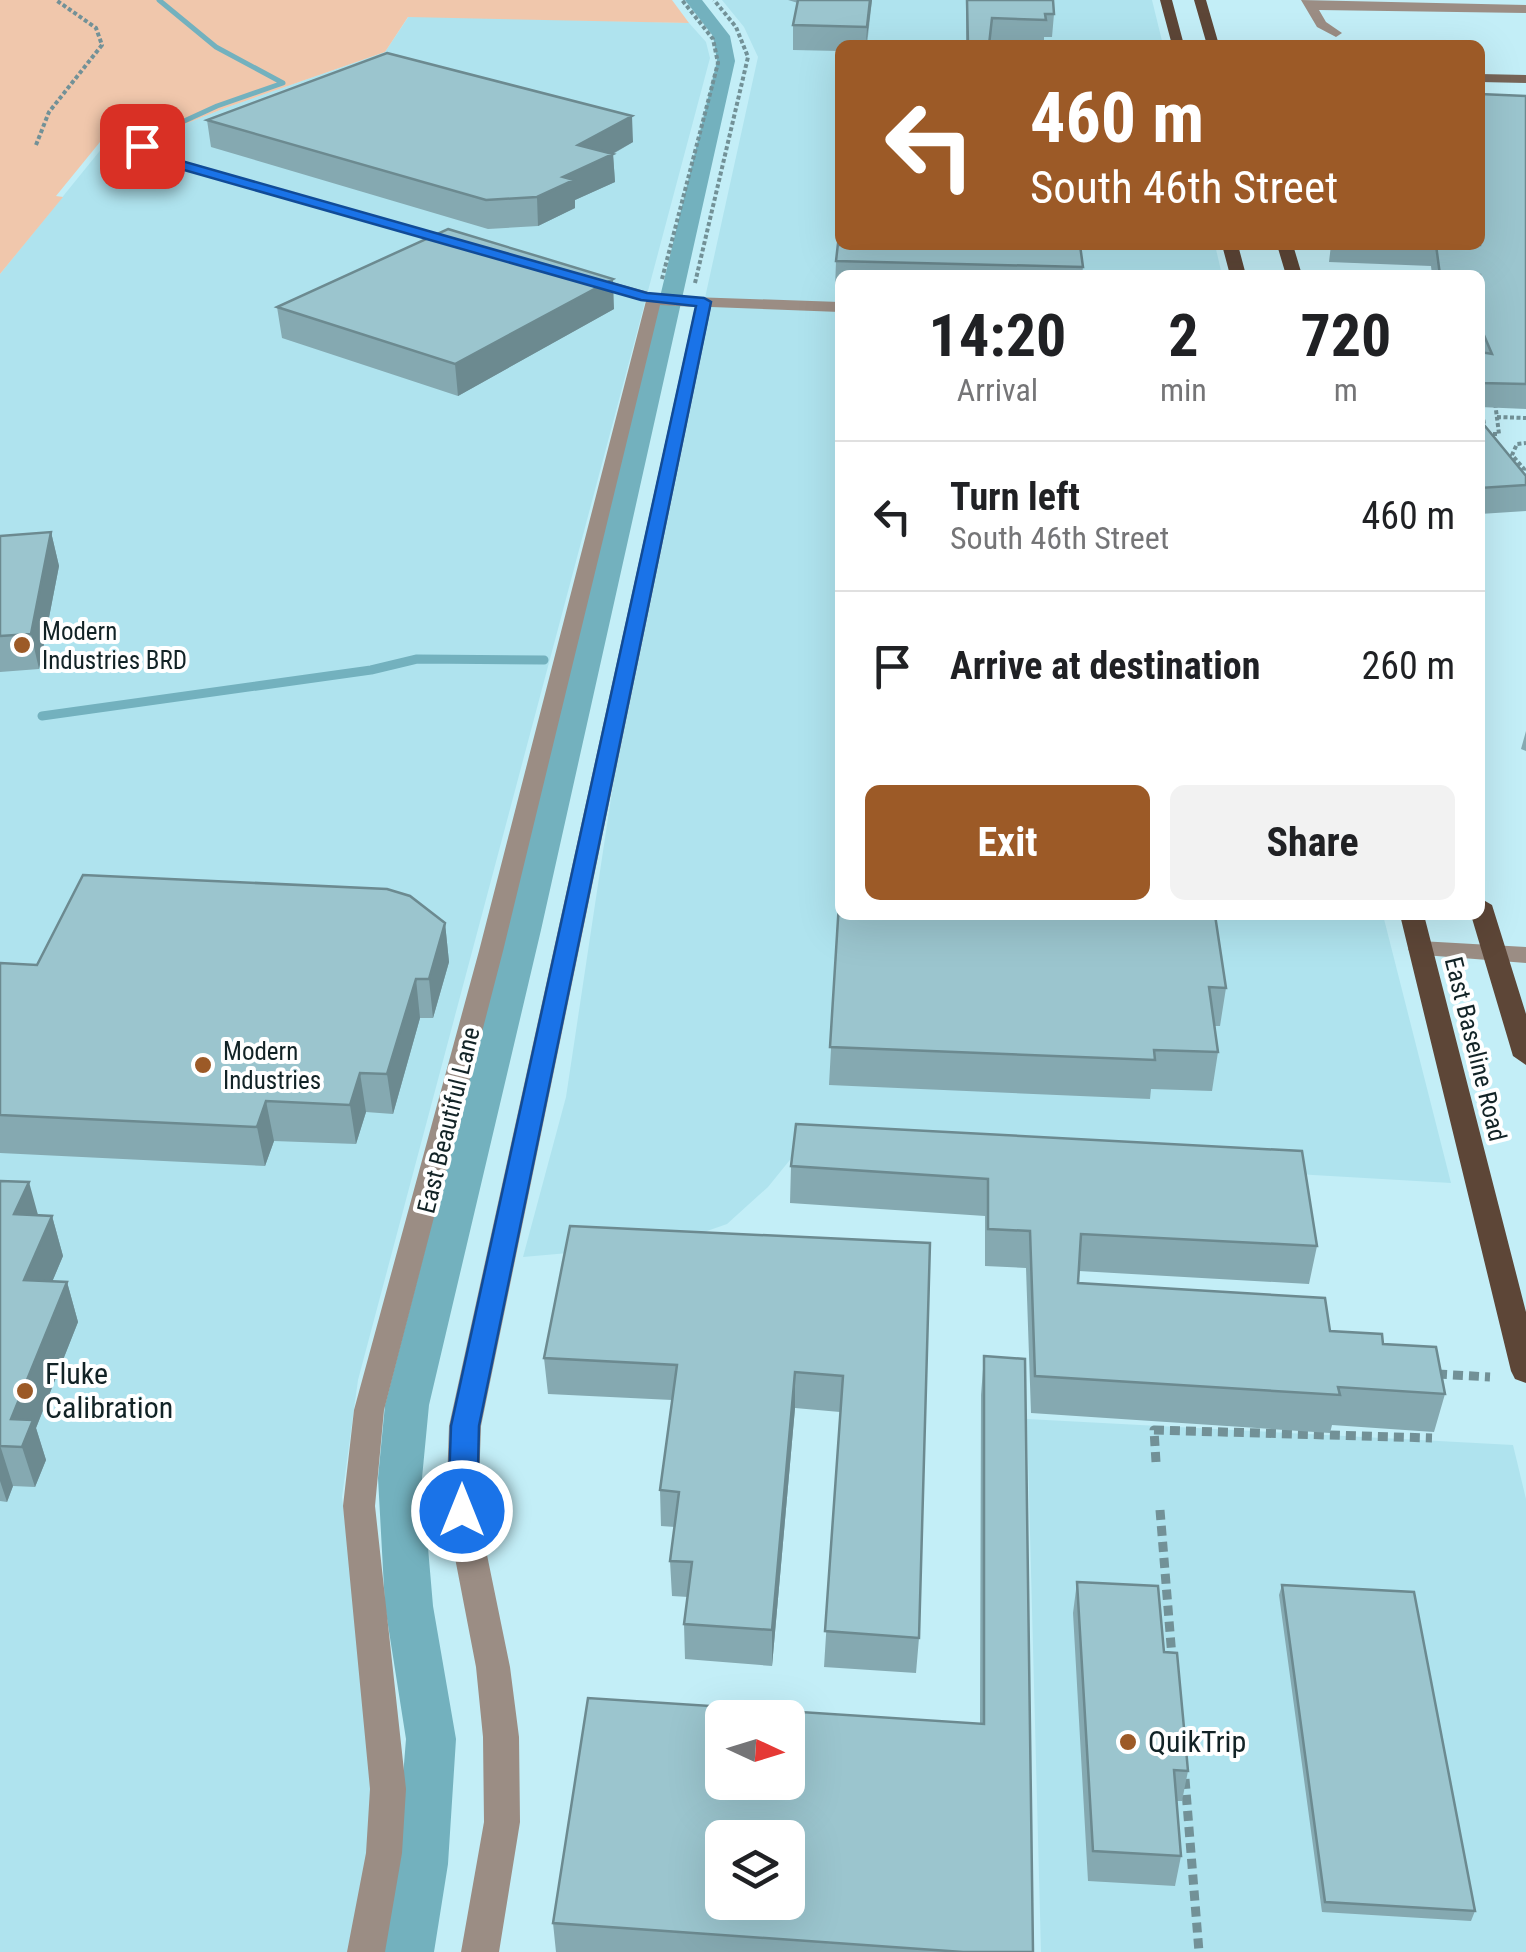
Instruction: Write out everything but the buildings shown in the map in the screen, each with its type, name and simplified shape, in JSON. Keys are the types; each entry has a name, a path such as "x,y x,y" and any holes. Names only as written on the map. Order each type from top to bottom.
{"main road":[{"path":"1166,0 1177,40"},
{"path":"1200,0 1212,40"},
{"name":"East Baseline Road","path":"1413,920 1526,1371"},
{"name":"East Baseline Road","path":"1484,920 1526,1056"}],"street":[{"path":"1308,3 1495,5 1526,9"},
{"path":"1308,3 1321,24 1336,34"},
{"path":"1495,5 1526,26"},
{"path":"1485,78 1526,79"},
{"path":"168,161 483,250"},
{"path":"571,275 658,300 835,308"},
{"name":"East Beautiful Lane","path":"365,1947 388,1789 359,1506 369,1410 658,300"},
{"path":"480,1952 502,1822 500,1737 493,1667 462,1511 465,1426 693,302"},
{"path":"1420,949 1526,955"}],"path":[{"path":"36,145 52,103 96,57 102,45 96,28 56,0"},
{"path":"658,300 718,63 714,39 682,0"},
{"path":"693,302 748,56 736,27 714,0"},
{"path":"1485,434 1500,434 1492,387"},
{"path":"1497,417 1526,418"},
{"path":"1522,478 1524,468 1512,455 1517,444 1526,444"},
{"path":"1419,1373 1490,1376"},
{"path":"1156,1462 1154,1430 1432,1438"},
{"path":"1160,1510 1174,1669"},
{"path":"1184,1763 1199,1952"}],"shaded area":[{"path":"0,0 672,0 689,23 408,17 385,52 225,108 170,130 163,139 100,142 56,196 63,197 0,274"},
{"path":"722,0 1152,0 1162,40 835,40 835,250 1216,250 1221,270 835,270 835,920 1384,920 1451,1183 802,1145 768,1187 727,1224 670,1244 523,1257 566,1097 646,566 758,57 744,27"},
{"path":"409,16 689,23 706,42 710,58 358,1380 342,1497 378,1808 348,1952 0,1952 0,274 107,142 163,139 170,130 225,108 385,52"},
{"path":"1027,1419 1513,1445 1526,1499 1526,1952 1041,1952"}],"waterway":[{"path":"152,140 158,133 217,106 283,83 216,47 159,0"},
{"path":"407,1952 422,1864 431,1739 409,1606 400,1478 407,1405 524,930 726,61 721,36 693,0"},
{"path":"42,716 371,670 417,659 544,660"}],"place":[{"name":"Modern Industries BRD","path":"22,645"},
{"name":"Modern Industries","path":"203,1065"},
{"name":"Fluke Calibration","path":"25,1391"},
{"name":"QuikTrip","path":"1128,1742"}],"route":[{"path":"142,146 176,150 177,155 168,161 646,297 704,302 465,1426 462,1511"}]}
